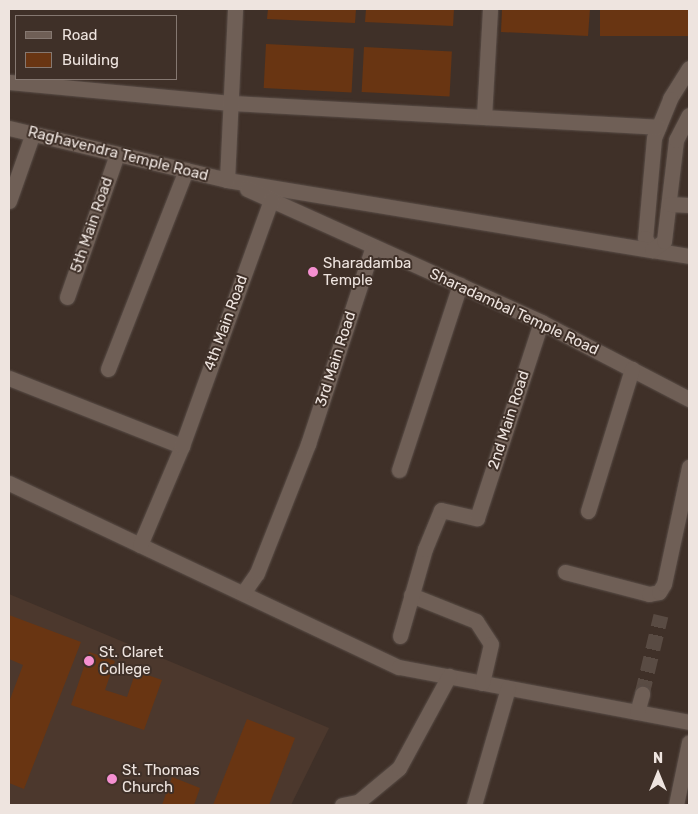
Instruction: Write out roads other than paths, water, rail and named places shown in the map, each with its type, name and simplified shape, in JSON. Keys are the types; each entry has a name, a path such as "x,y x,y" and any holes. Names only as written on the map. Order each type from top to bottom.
{"street":[{"path":"235,9 227,180 689,256"},
{"path":"484,117 490,9"},
{"path":"652,250 645,238 654,138 670,99 689,68"},
{"path":"9,82 231,103 658,127"},
{"path":"652,250 664,241 670,204 676,140 689,115"},
{"name":"Raghavendra Temple Road","path":"9,128 227,180"},
{"path":"9,200 33,133"},
{"name":"5th Main Road","path":"68,297 116,154"},
{"path":"108,369 186,170"},
{"name":"Sharadambal Temple Road","path":"227,180 541,322 689,399"},
{"name":"4th Main Road","path":"140,545 182,446 271,200"},
{"path":"670,204 689,205"},
{"name":"3rd Main Road","path":"243,593 257,573 308,444 373,246"},
{"path":"399,470 460,285"},
{"name":"2nd Main Road","path":"411,595 441,510 477,518 541,322"},
{"path":"588,511 632,369"},
{"path":"9,378 182,446"},
{"path":"565,572 649,594 659,592 664,584 689,467"},
{"path":"9,482 399,667 689,722"},
{"path":"400,636 411,595 476,621 491,644 482,682"},
{"path":"342,805 358,802 399,768 449,676"},
{"path":"474,805 508,688"},
{"path":"637,712 642,694"},
{"path":"676,805 689,742"}],"tunnel":[{"path":"642,694 661,615"}],"place":[{"name":"Sharadamba Temple","path":"313,272"},
{"name":"St. Claret College","path":"89,661"},
{"name":"St. Thomas Church","path":"112,779"}]}
